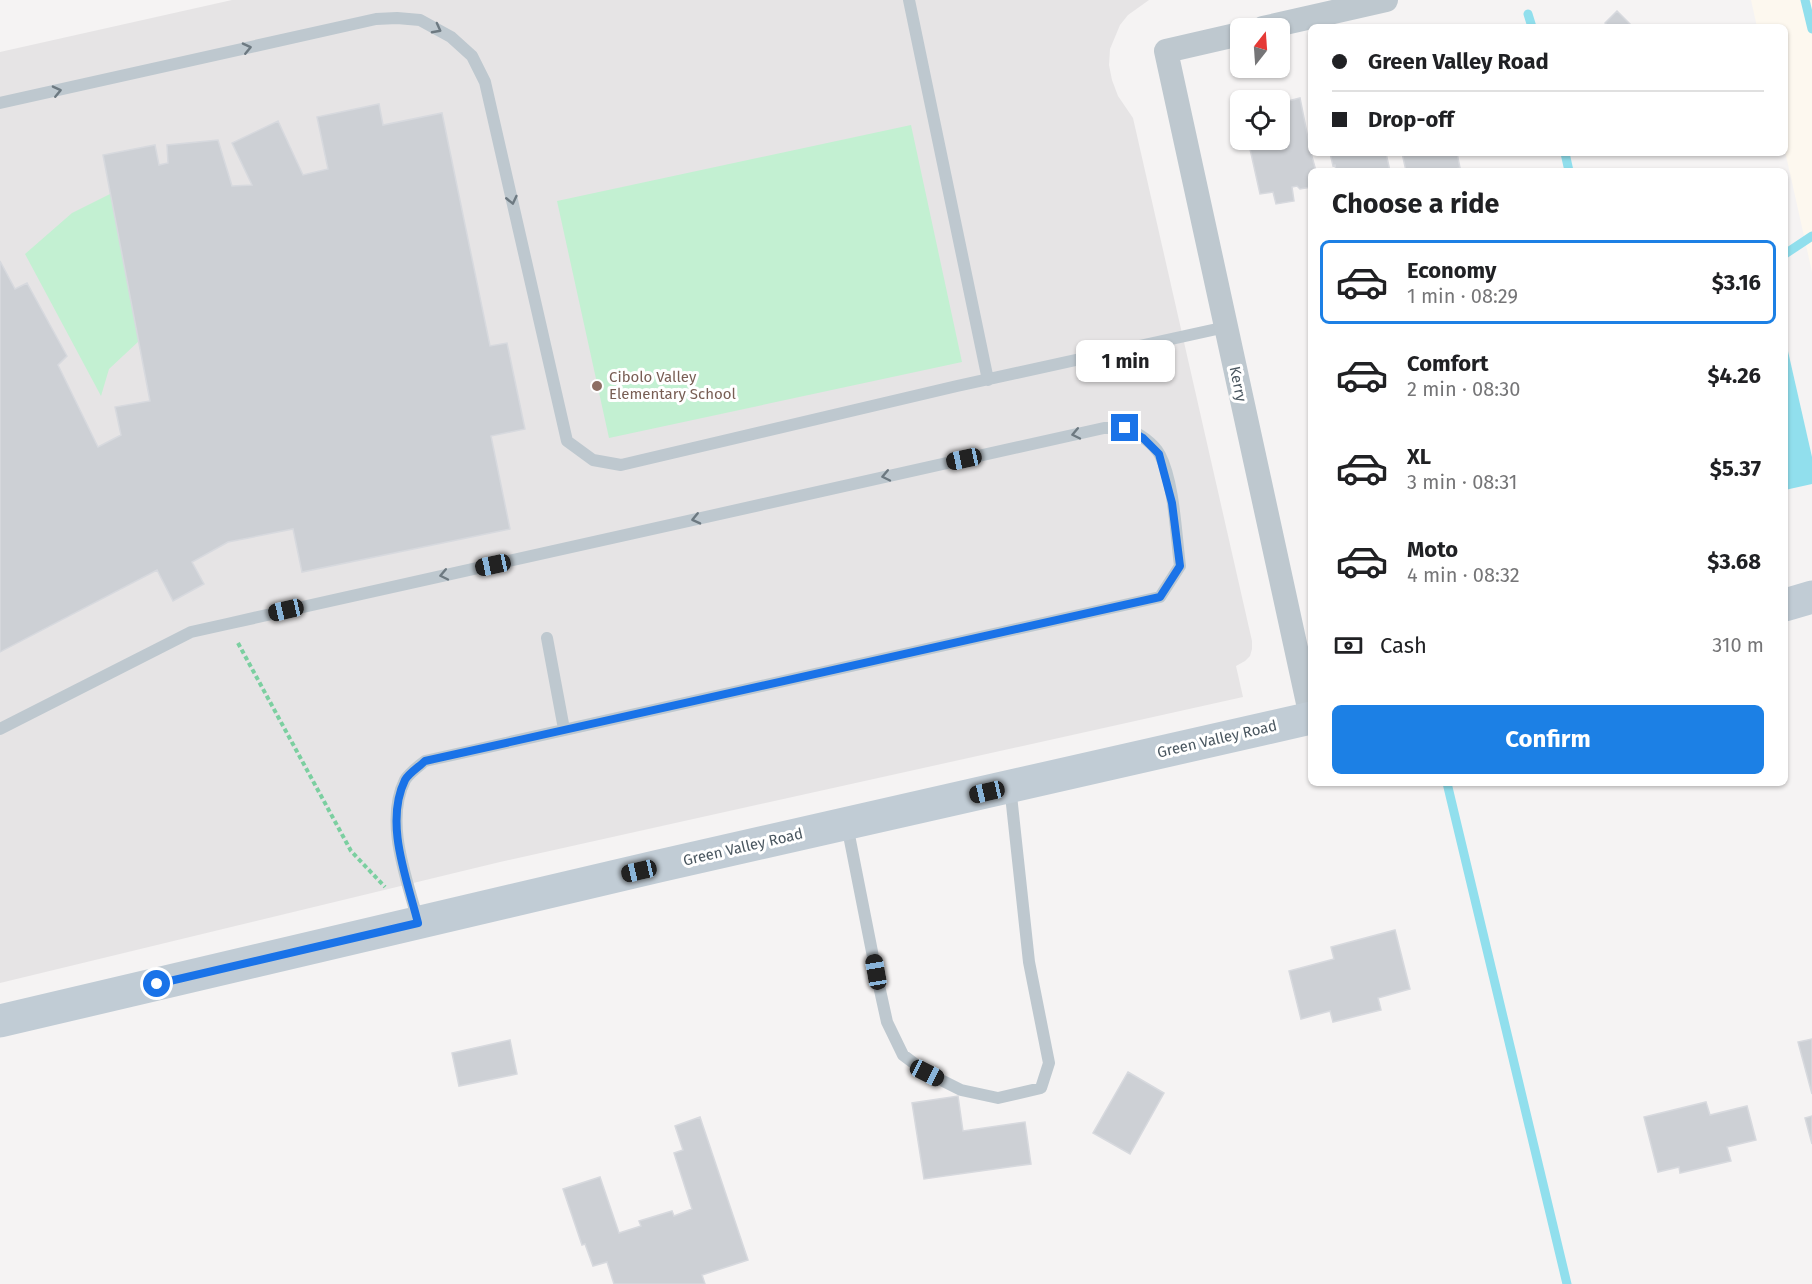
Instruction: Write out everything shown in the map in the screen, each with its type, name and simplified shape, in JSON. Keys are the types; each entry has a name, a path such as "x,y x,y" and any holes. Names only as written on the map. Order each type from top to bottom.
{"street":[{"path":"1290,22 1386,0"},
{"name":"Kerry","path":"1230,36 1166,51 1308,703"},
{"path":"1788,604 1812,597"},
{"name":"Green Valley Road","path":"0,1021 1308,718"}],"lane":[{"path":"909,0 988,380"},
{"path":"0,103 376,19 420,20 451,37 472,56 485,82 567,441 593,460 621,465 1226,327"},
{"path":"0,729 191,632 1104,428 1125,428 1143,438 1159,454 1172,503 1180,566 1160,597 425,761 406,778 397,803 396,825 418,923"},
{"path":"547,638 564,729"},
{"path":"847,824 887,1022 903,1054 927,1073 961,1090 998,1098 1041,1088 1049,1063 1029,962 1010,786"}],"path":[{"path":"227,624 351,851 418,923"}],"shaded area":[{"name":"Cibolo Valley Elementary School","path":"232,0 1149,0 1128,15 1120,25 1110,49 1109,65 1118,96 1133,118 1252,641 1250,656 1236,666 1243,697 500,862 0,983 0,52"},
{"path":"1751,0 1812,0 1812,272 1786,156 1788,156 1788,24 1756,24"}],"green space":[{"path":"911,125 962,362 609,438 557,201"},
{"path":"112,193 139,341 109,369 101,396 25,254 72,213"}],"water":[{"path":"1788,351 1812,457 1812,484 1788,489"}],"building":[{"path":"1617,11 1630,24 1606,24"},
{"path":"1300,98 1308,138 1308,156 1312,156 1315,168 1308,168 1308,188 1292,187 1294,201 1276,204 1273,192 1260,194 1250,150 1290,150 1290,100"},
{"path":"379,104 383,125 442,113 490,346 507,343 525,429 491,436 510,529 302,572 293,529 228,542 192,562 204,584 173,601 157,570 0,652 0,261 15,289 27,283 67,356 58,365 98,447 121,435 115,407 150,401 103,155 155,145 159,165 168,163 167,145 218,140 232,186 252,185 232,143 278,121 303,175 328,169 317,117"},
{"path":"1331,156 1387,156 1389,168 1336,168 1335,165 1333,166"},
{"path":"1403,156 1458,156 1460,168 1405,168"},
{"path":"1395,930 1410,989 1378,998 1381,1010 1333,1022 1330,1011 1301,1019 1289,971 1334,959 1331,947"},
{"path":"1812,1039 1812,1094 1798,1042"},
{"path":"510,1040 517,1074 459,1086 452,1053"},
{"path":"1128,1072 1164,1093 1130,1154 1093,1133"},
{"path":"958,1096 963,1131 1025,1122 1031,1164 924,1179 912,1103"},
{"path":"1706,1102 1710,1115 1747,1106 1756,1140 1727,1147 1731,1161 1680,1173 1679,1167 1658,1172 1644,1117"},
{"path":"1812,1116 1812,1144 1805,1118"},
{"path":"700,1117 748,1260 702,1275 705,1284 614,1284 607,1262 593,1266 585,1244 582,1245 563,1189 600,1177 619,1233 641,1226 639,1221 672,1211 674,1216 692,1209 674,1153 683,1150 675,1126"}],"waterway":[{"path":"1805,0 1812,29"},
{"path":"1528,14 1531,24"},
{"path":"1566,156 1568,168"},
{"path":"1788,252 1812,236"},
{"path":"1448,786 1567,1284"}],"place":[{"name":"Cibolo Valley Elementary School","path":"597,386"}],"route":[{"path":"157,984 418,923 396,825 397,803 406,778 425,761 1160,597 1180,566 1172,503 1159,454 1143,438 1125,428"}]}
